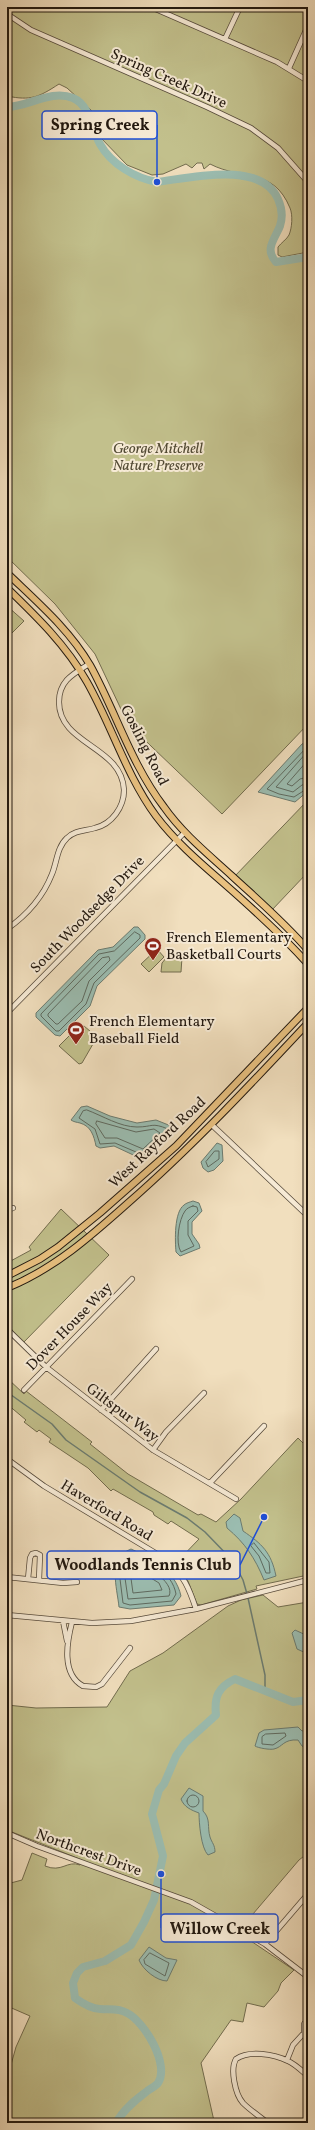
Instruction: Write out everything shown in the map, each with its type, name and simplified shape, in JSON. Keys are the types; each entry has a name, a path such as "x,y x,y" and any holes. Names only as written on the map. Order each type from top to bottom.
{"main road":[{"name":"Gosling Road","path":"7,573 50,614 72,640 89,664 113,710 141,772 165,809 201,849 279,919 308,950"},
{"name":"Gosling Road","path":"7,588 47,627 80,670 95,697 121,757 138,788 157,817 177,840 262,918 308,964"},
{"name":"West Rayford Road","path":"7,1276 52,1251 100,1213 176,1146 308,1008"},
{"name":"West Rayford Road","path":"7,1288 38,1274 64,1256 107,1221 212,1125 308,1023"},
{"path":"100,1213 107,1221"}],"street":[{"path":"7,13 11,7"},
{"path":"151,7 289,68 308,81"},
{"path":"225,39 240,7"},
{"name":"Spring Creek Drive","path":"7,13 30,30 252,128 278,148 308,182"},
{"path":"289,68 307,28"},
{"path":"7,930 29,911 43,892 53,873 61,847 67,838 75,832 94,828 106,823 118,811 123,800 123,783 113,763 105,755 74,733 64,722 61,714 59,700 62,685 89,664"},
{"name":"South Woodsedge Drive","path":"7,1013 185,832"},
{"path":"212,1125 308,1216"},
{"path":"7,1210 13,1208"},
{"name":"Dover House Way","path":"24,1390 132,1279"},
{"name":"Giltspur Way","path":"7,1329 46,1367 153,1450 236,1499"},
{"path":"101,1410 118,1389 156,1349"},
{"path":"153,1450 166,1432 204,1393"},
{"path":"210,1483 264,1426"},
{"name":"Haverford Road","path":"7,1459 44,1486 167,1560 179,1571 188,1585 196,1609"},
{"path":"28,1579 30,1558 36,1553 40,1555 42,1559 39,1580"},
{"path":"7,1577 63,1583 77,1582"},
{"path":"7,1615 72,1622 131,1621 196,1609 308,1580"},
{"path":"63,1621 67,1633 67,1652 74,1677 79,1684 89,1687 102,1684 130,1648"},
{"path":"67,1633 72,1622"},
{"name":"Northcrest Drive","path":"7,1833 37,1846 172,1895 203,1908 265,1944 308,1977"},
{"path":"265,1944 308,1894"},
{"path":"287,2060 294,2045 306,2033 304,2024 308,2018"},
{"path":"268,2123 239,2097 233,2069 236,2059 242,2054 264,2055 287,2060 308,2076"}],"green space":[{"path":"7,7 308,7 308,252 282,257 278,255 278,247 290,232 292,214 283,195 275,186 266,181 256,177 222,169 210,164 204,169 202,163 197,163 192,168 186,164 163,174 152,175 127,165 99,136 100,128 90,117 91,110 67,88 59,84 34,97 22,98 7,96"},
{"name":"George Mitchell Nature Preserve","path":"50,97 73,98 87,112 101,146 124,169 132,174 157,182 228,173 261,181 270,188 283,209 281,225 269,248 271,256 276,262 308,257 308,724 222,814 128,724 95,654 55,604 7,557 7,358 11,353 7,348 7,107"},
{"path":"7,606 24,621 7,638"},
{"path":"308,800 308,872 271,911 234,877"},
{"name":"French Elementary Basketball Courts","path":"157,949 164,957 149,972 141,964"},
{"path":"167,957 182,957 181,972 161,972 162,963"},
{"name":"French Elementary Baseball Field","path":"84,1026 97,1037 82,1063 79,1064 59,1046 75,1030"},
{"path":"61,1209 109,1255 23,1343 7,1324 7,1263 31,1250 29,1247"},
{"path":"7,1378 24,1394 26,1391 92,1442 90,1444 128,1474 198,1515 201,1514 216,1522 241,1499 298,1438 308,1448 308,1575 256,1586 257,1589 201,1605 197,1604 188,1581 175,1564 199,1539 171,1521 168,1524 154,1515 153,1512 113,1489 111,1491 88,1468 49,1442 51,1439 39,1430 37,1432 24,1422 26,1420 7,1404"},
{"path":"263,1595 278,1607 308,1602 308,1853 299,1860 247,1921 239,1933 294,1970 281,1983 278,1991 264,2007 247,2003 243,2022 231,2020 201,2063 214,2121 216,2123 7,2123 7,2079 16,2047 30,2016 7,2006 7,1884 22,1880 32,1853 47,1859 45,1866 51,1868 71,1864 80,1865 82,1860 7,1830 7,1705 36,1708 107,1707 130,1671 163,1653 228,1606 241,1600"}],"water":[{"path":"308,741 308,791 295,802 258,792 302,744"},
{"path":"134,927 138,927 145,935 145,939 97,986 90,1006 60,1036 55,1035 36,1017 36,1013 98,950 113,947"},
{"path":"87,1106 110,1116 137,1123 156,1120 171,1126 175,1131 144,1160 114,1146 100,1148 96,1146 93,1135 87,1126 71,1120 81,1107"},
{"path":"217,1143 222,1145 223,1161 214,1170 208,1172 203,1168 201,1162"},
{"path":"193,1201 199,1203 202,1211 192,1222 192,1234 200,1248 180,1256 176,1252 175,1234 178,1214 184,1205"},
{"path":"234,1514 240,1518 243,1531 265,1549 276,1576 264,1580 249,1551 227,1528 226,1522"},
{"path":"131,1549 155,1561 174,1579 181,1596 174,1605 130,1609 119,1607 115,1574 116,1566 124,1553"},
{"path":"295,1630 308,1636 308,1654 297,1649 292,1633"},
{"path":"298,1727 302,1731 308,1730 308,1749 302,1746 298,1740 286,1742 274,1749 264,1749 255,1746 259,1733 264,1730"},
{"path":"189,1788 203,1796 203,1811 208,1820 209,1833 215,1850 215,1852 208,1855 202,1841 199,1813 186,1806 181,1799"},
{"path":"149,1947 166,1958 177,1960 167,1981 163,1981 155,1977 141,1964 139,1960"}],"waterway":[{"path":"7,107 56,96 65,96 79,101 90,118 100,144 110,158 124,169 149,180 157,182 187,177 224,174 241,175 257,179 269,187 278,199 281,209 281,223 271,248 271,253 276,262 308,257"},
{"path":"7,1392 52,1424 66,1440 140,1492 187,1518 205,1532 233,1561 243,1580 247,1594"},
{"path":"248,1598 265,1675 265,1690"},
{"path":"116,2123 129,2106 158,2083 161,2075 161,2066 158,2055 148,2034 134,2018 120,2010 97,2009 84,2004 75,1998 73,1983 77,1973 83,1967 105,1961 131,1945 154,1900 163,1856 152,1814 159,1790 164,1784 176,1756 185,1743 216,1715 218,1693 229,1682 235,1679 293,1702 308,1700"}],"place":[{"name":"Spring Creek","path":"157,182"},
{"name":"French Elementary Basketball Courts","path":"153,961"},
{"name":"French Elementary Baseball Field","path":"76,1045"},
{"name":"Woodlands Tennis Club","path":"264,1517"},
{"name":"Willow Creek","path":"161,1874"}]}
